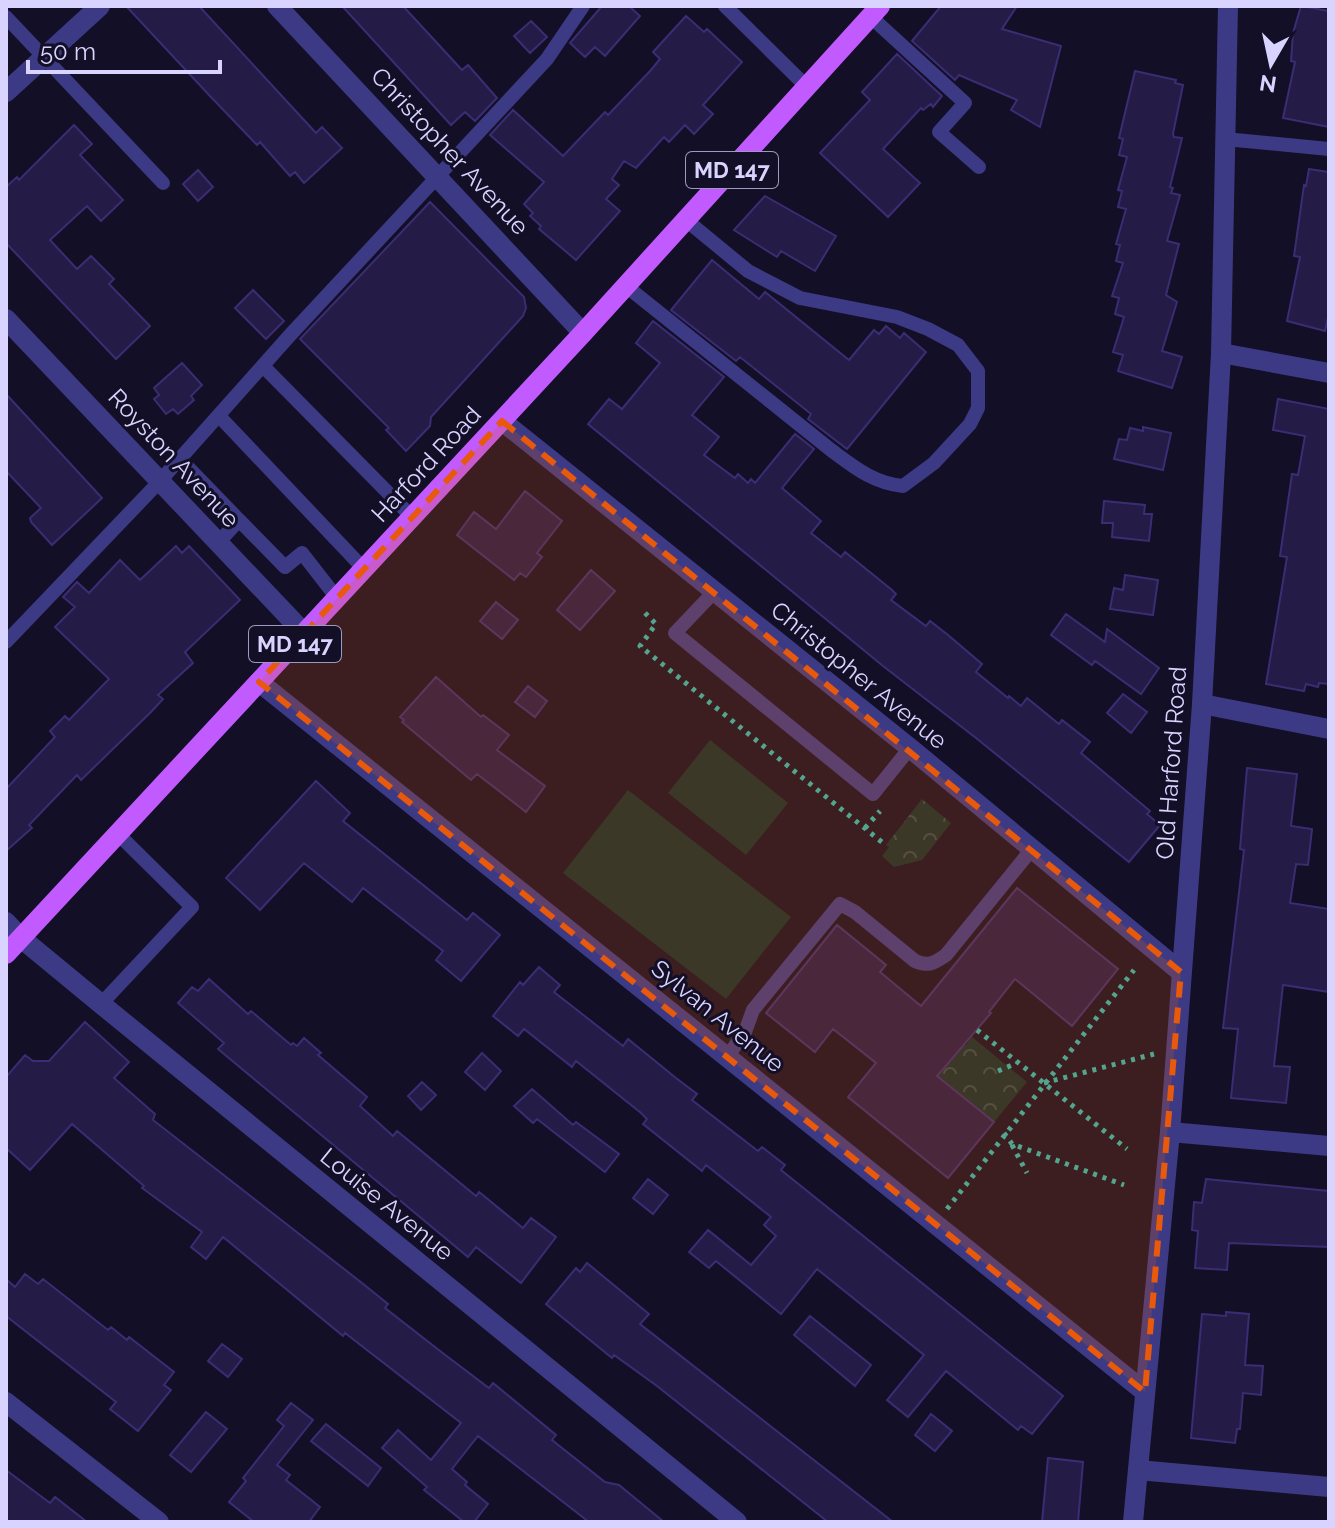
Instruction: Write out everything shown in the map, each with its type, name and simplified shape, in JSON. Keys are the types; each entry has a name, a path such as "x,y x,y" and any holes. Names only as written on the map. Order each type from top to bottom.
{"main road":[{"name":"Harford Road","path":"6,954 502,421 876,11"}],"street":[{"path":"6,92 100,6"},
{"name":"Christopher Avenue","path":"277,6 583,333"},
{"name":"Old Harford Road","path":"1133,1522 1170,1132 1202,704 1221,353 1228,6"},
{"name":"Royston Avenue","path":"6,319 304,633"},
{"path":"1221,353 1329,373"},
{"name":"Christopher Avenue","path":"502,421 910,748 1181,972"},
{"name":"Sylvan Avenue","path":"259,682 1145,1392"},
{"path":"1202,704 1329,729"},
{"name":"Louise Avenue","path":"6,922 101,1004 737,1522"},
{"path":"1170,1132 1329,1146"},
{"path":"6,1402 159,1522"},
{"path":"1138,1470 1329,1487"}],"lane":[{"path":"6,642 160,481 547,59 583,6"},
{"path":"725,6 807,87"},
{"path":"876,11 965,103 939,132 979,167"},
{"path":"6,17 163,183"},
{"path":"1225,139 1329,149"},
{"path":"626,286 831,450 863,474 884,483 903,486 934,463 970,424 978,408 978,371 958,345 897,317 800,298 748,271 686,220"},
{"path":"263,366 412,517"},
{"path":"219,416 364,569"},
{"path":"180,459 285,567 302,553 337,598"},
{"path":"218,543 239,520"},
{"path":"714,592 675,633 873,794 910,748"},
{"path":"101,1004 192,907 118,834"},
{"path":"727,1057 745,1032 753,1010 840,904 855,912 915,961 933,964 946,955 1032,849"}],"path":[{"path":"645,613 656,624 640,646 883,843"},
{"path":"946,1209 1134,970"},
{"path":"977,1030 1127,1149"},
{"path":"1043,1083 1155,1053"},
{"path":"998,1071 1017,1063"},
{"path":"1004,1133 1027,1173"},
{"path":"1012,1144 1124,1185"}],"highlighted area":[{"path":"502,421 1181,972 1145,1392 259,682"}],"green space":[{"path":"710,740 788,803 746,855 668,793"},
{"path":"628,790 791,917 726,999 563,873"},
{"path":"922,799 951,823 922,860 894,867 882,856 889,847 886,845"},
{"path":"972,1037 1027,1082 994,1122 927,1068 963,1043 966,1045"}],"building":[{"path":"126,6 199,6 316,133 322,127 342,148 304,183 295,172 290,176"},
{"path":"342,6 403,6 462,70 468,65 497,98 475,121 465,112 451,125"},
{"path":"602,6 629,6 640,16 605,56 595,47 585,57 570,43"},
{"path":"941,6 1017,6 1002,29 1061,46 1040,127 1011,110 1017,100 959,75 955,80 912,41"},
{"path":"1301,6 1329,11 1329,127 1283,118 1295,62 1291,61 1293,33"},
{"path":"686,16 704,32 707,29 742,62 703,105 713,114 694,134 685,125 669,142 664,137 636,168 624,161 612,179 619,185 606,199 620,211 576,260 539,229 541,226 530,216 533,213 524,204 544,182 490,135 513,110 563,156 651,70 660,59 653,52"},
{"path":"531,21 547,37 530,53 514,36"},
{"path":"897,54 942,96 933,107 931,104 923,110 921,108 883,149 920,183 888,217 820,153 870,100 862,92"},
{"path":"1135,71 1176,80 1175,83 1183,85 1173,134 1182,138 1170,187 1173,188 1171,193 1180,195 1167,241 1179,244 1166,295 1177,302 1162,351 1182,357 1172,388 1118,371 1123,355 1113,352 1124,317 1115,314 1119,298 1112,296 1123,263 1116,261 1120,245 1116,244 1126,209 1118,207 1122,191 1118,190 1127,157 1119,155 1123,139 1119,138"},
{"path":"74,125 92,144 80,155 123,200 101,221 87,206 50,240 77,269 91,256 114,279 109,284 150,326 116,359 6,243 6,187 17,177 19,180"},
{"path":"1309,169 1329,172 1329,312 1325,331 1287,321 1300,257 1294,256"},
{"path":"198,170 213,187 198,201 183,184"},
{"path":"765,196 836,236 815,271 781,251 777,257 734,230"},
{"path":"430,202 524,297 526,308 523,316 431,417 430,426 406,451 386,430 389,428 300,339"},
{"path":"712,260 759,299 765,292 849,360 874,330 879,334 886,326 900,338 904,333 926,352 847,449 808,419 811,414 740,357 736,361 671,310"},
{"path":"253,290 284,321 266,339 235,308"},
{"path":"653,321 724,377 692,415 719,437 704,455 735,478 738,474 748,483 751,479 755,483 795,434 814,449 782,488 821,521 811,533 841,557 845,552 892,590 896,594 891,600 926,626 930,621 948,635 982,664 976,672 1008,698 1021,706 1027,698 1059,724 1062,720 1090,742 1081,753 1150,811 1147,814 1160,825 1129,862 883,666 588,424 609,399 622,409 660,363 636,343"},
{"path":"182,363 202,385 191,396 194,400 178,414 173,409 166,414 154,399 159,395 154,388"},
{"path":"6,394 102,498 52,545 31,522 30,518 41,508 6,471"},
{"path":"1278,399 1329,409 1329,684 1319,683 1318,687 1306,684 1304,691 1266,684 1287,557 1280,556 1292,474 1298,475 1305,436 1273,430"},
{"path":"1143,427 1171,433 1163,470 1114,459 1119,439 1127,440 1130,428 1143,431"},
{"path":"525,491 562,521 537,553 542,557 526,577 520,573 514,580 457,535 474,512 496,529"},
{"path":"1104,501 1145,505 1144,514 1152,514 1149,541 1112,537 1113,523 1102,523"},
{"path":"176,546 182,553 189,546 240,600 185,652 193,663 158,695 163,699 151,712 81,780 77,775 29,825 32,828 6,851 6,789 55,737 50,731 65,716 69,720 109,679 55,627 75,607 63,597 77,582 89,593 120,560 140,580"},
{"path":"591,570 615,591 580,630 557,610"},
{"path":"1125,575 1158,580 1153,615 1110,609 1114,588 1123,590"},
{"path":"496,602 518,620 502,639 480,621"},
{"path":"1066,614 1105,642 1107,629 1159,668 1141,694 1095,661 1092,665 1051,635"},
{"path":"436,677 481,717 483,715 509,735 497,750 545,786 526,812 477,774 471,780 402,722 404,720 400,717"},
{"path":"528,686 547,701 535,717 515,702"},
{"path":"1123,694 1147,712 1131,733 1107,713"},
{"path":"1247,768 1297,774 1291,826 1312,829 1308,865 1296,864 1290,903 1329,909 1329,992 1283,985 1274,1066 1290,1067 1286,1103 1231,1098 1238,1029 1223,1028 1244,850 1240,849"},
{"path":"316,781 350,813 343,821 467,920 473,913 500,935 461,981 436,960 443,951 363,888 352,902 304,863 260,910 226,878"},
{"path":"1017,888 1118,969 1072,1026 1015,979 991,1013 937,1076 994,1122 948,1178 848,1097 876,1063 833,1029 815,1052 766,1013 837,925 886,965 880,972 921,1006"},
{"path":"539,967 560,985 554,992 623,1046 628,1039 697,1094 692,1100 758,1151 762,1147 785,1165 781,1170 1063,1396 1032,1434 1021,1426 1018,1430 946,1371 908,1417 887,1400 924,1355 817,1269 781,1314 716,1261 709,1268 689,1252 708,1230 751,1265 776,1236 764,1225 771,1217 706,1165 702,1171 643,1124 647,1119 641,1113 576,1061 572,1067 524,1029 518,1036 493,1016 520,982 523,985"},
{"path":"209,979 248,1014 251,1011 291,1045 297,1046 304,1038 321,1053 318,1055 367,1097 360,1106 393,1136 397,1131 476,1196 479,1192 523,1228 531,1218 556,1237 521,1283 476,1247 468,1257 218,1049 224,1043 178,1003 192,987 198,991"},
{"path":"85,1022 129,1062 114,1078 155,1114 153,1120 362,1283 388,1304 385,1308 444,1354 489,1388 493,1383 556,1435 552,1440 605,1482 619,1485 664,1522 589,1522 478,1436 452,1469 467,1482 465,1485 488,1504 474,1522 464,1522 424,1490 427,1487 382,1448 398,1430 431,1460 461,1423 345,1333 343,1336 223,1237 206,1259 191,1247 202,1232 142,1188 144,1186 72,1124 30,1170 6,1148 6,1077 25,1055 33,1061 49,1061"},
{"path":"482,1053 501,1071 485,1090 465,1072"},
{"path":"422,1082 436,1095 421,1110 408,1096"},
{"path":"532,1089 573,1125 576,1122 619,1154 605,1172 537,1119 533,1123 514,1106"},
{"path":"648,1179 668,1195 653,1214 633,1198"},
{"path":"1206,1179 1329,1191 1329,1247 1229,1243 1227,1270 1195,1268 1198,1231 1192,1230 1194,1202 1202,1203"},
{"path":"587,1263 649,1314 640,1324 893,1522 828,1522 657,1386 614,1355 612,1358 546,1304 576,1268 580,1272"},
{"path":"25,1274 38,1284 43,1279 108,1330 111,1327 127,1340 129,1337 174,1372 164,1385 171,1390 138,1431 110,1409 116,1402 6,1316 6,1279 15,1287"},
{"path":"1226,1312 1249,1314 1245,1365 1263,1366 1261,1395 1243,1393 1240,1429 1237,1429 1235,1443 1191,1438 1202,1314 1226,1316"},
{"path":"810,1316 871,1365 855,1386 794,1335"},
{"path":"222,1344 242,1359 228,1377 208,1361"},
{"path":"291,1403 313,1420 277,1465 290,1475 286,1480 320,1507 309,1522 254,1522 229,1502 246,1481 243,1478 284,1426 277,1420"},
{"path":"206,1412 227,1429 191,1472 170,1455"},
{"path":"931,1414 952,1431 935,1451 915,1435"},
{"path":"326,1424 381,1468 368,1486 311,1441"},
{"path":"1048,1458 1083,1462 1078,1522 1042,1522"},
{"path":"6,1470 50,1503 55,1497 87,1522 6,1522"}]}
